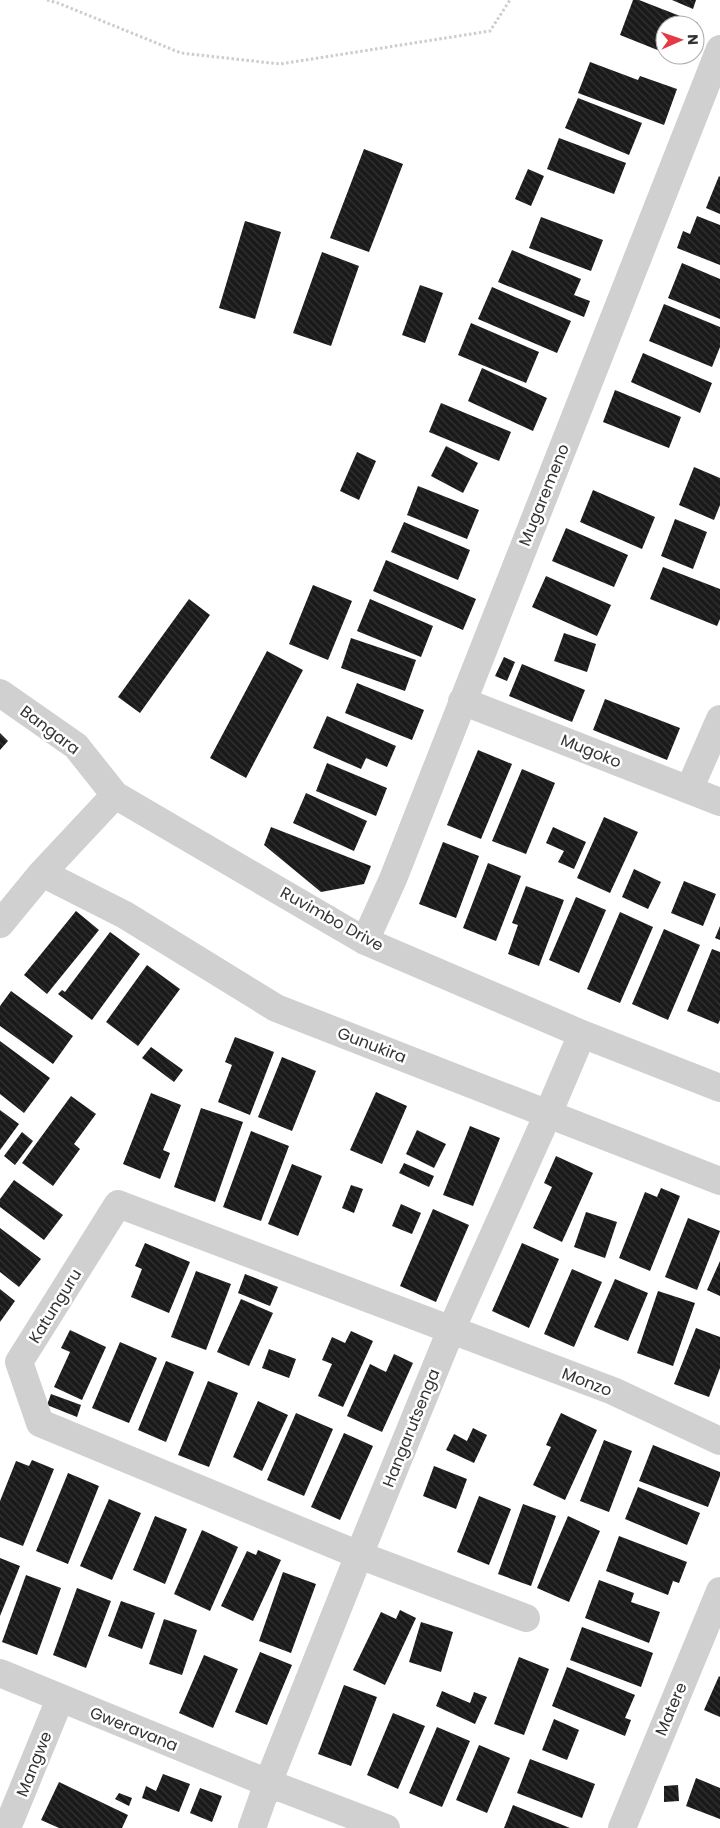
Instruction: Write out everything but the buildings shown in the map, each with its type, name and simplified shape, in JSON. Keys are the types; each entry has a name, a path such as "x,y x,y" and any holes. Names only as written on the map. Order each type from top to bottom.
{"street":[{"name":"Mugaremeno","path":"365,941 393,879 720,49"},
{"name":"Bangara","path":"0,693 76,746 115,795"},
{"name":"Mugoko","path":"462,701 720,802"},
{"path":"689,790 720,719"},
{"path":"0,924 42,874 115,795"},
{"name":"Ruvimbo Drive","path":"115,795 365,941 582,1034 720,1088"},
{"name":"Gunukira","path":"42,874 124,915 276,1008 720,1181"},
{"name":"Hangarutsenga","path":"252,1828 268,1783 359,1555 451,1330 582,1034"},
{"name":"Katunguru","path":"359,1555 40,1423 19,1362 118,1204 451,1330"},
{"name":"Monzo","path":"451,1330 613,1391 720,1441"},
{"path":"359,1555 526,1618"},
{"name":"Matere","path":"622,1828 720,1591"},
{"name":"Gweravana","path":"0,1673 268,1783 386,1828"},
{"name":"Mangwe","path":"7,1828 60,1699"}],"path":[{"path":"47,0 180,53 280,64 490,31 510,0"}]}
